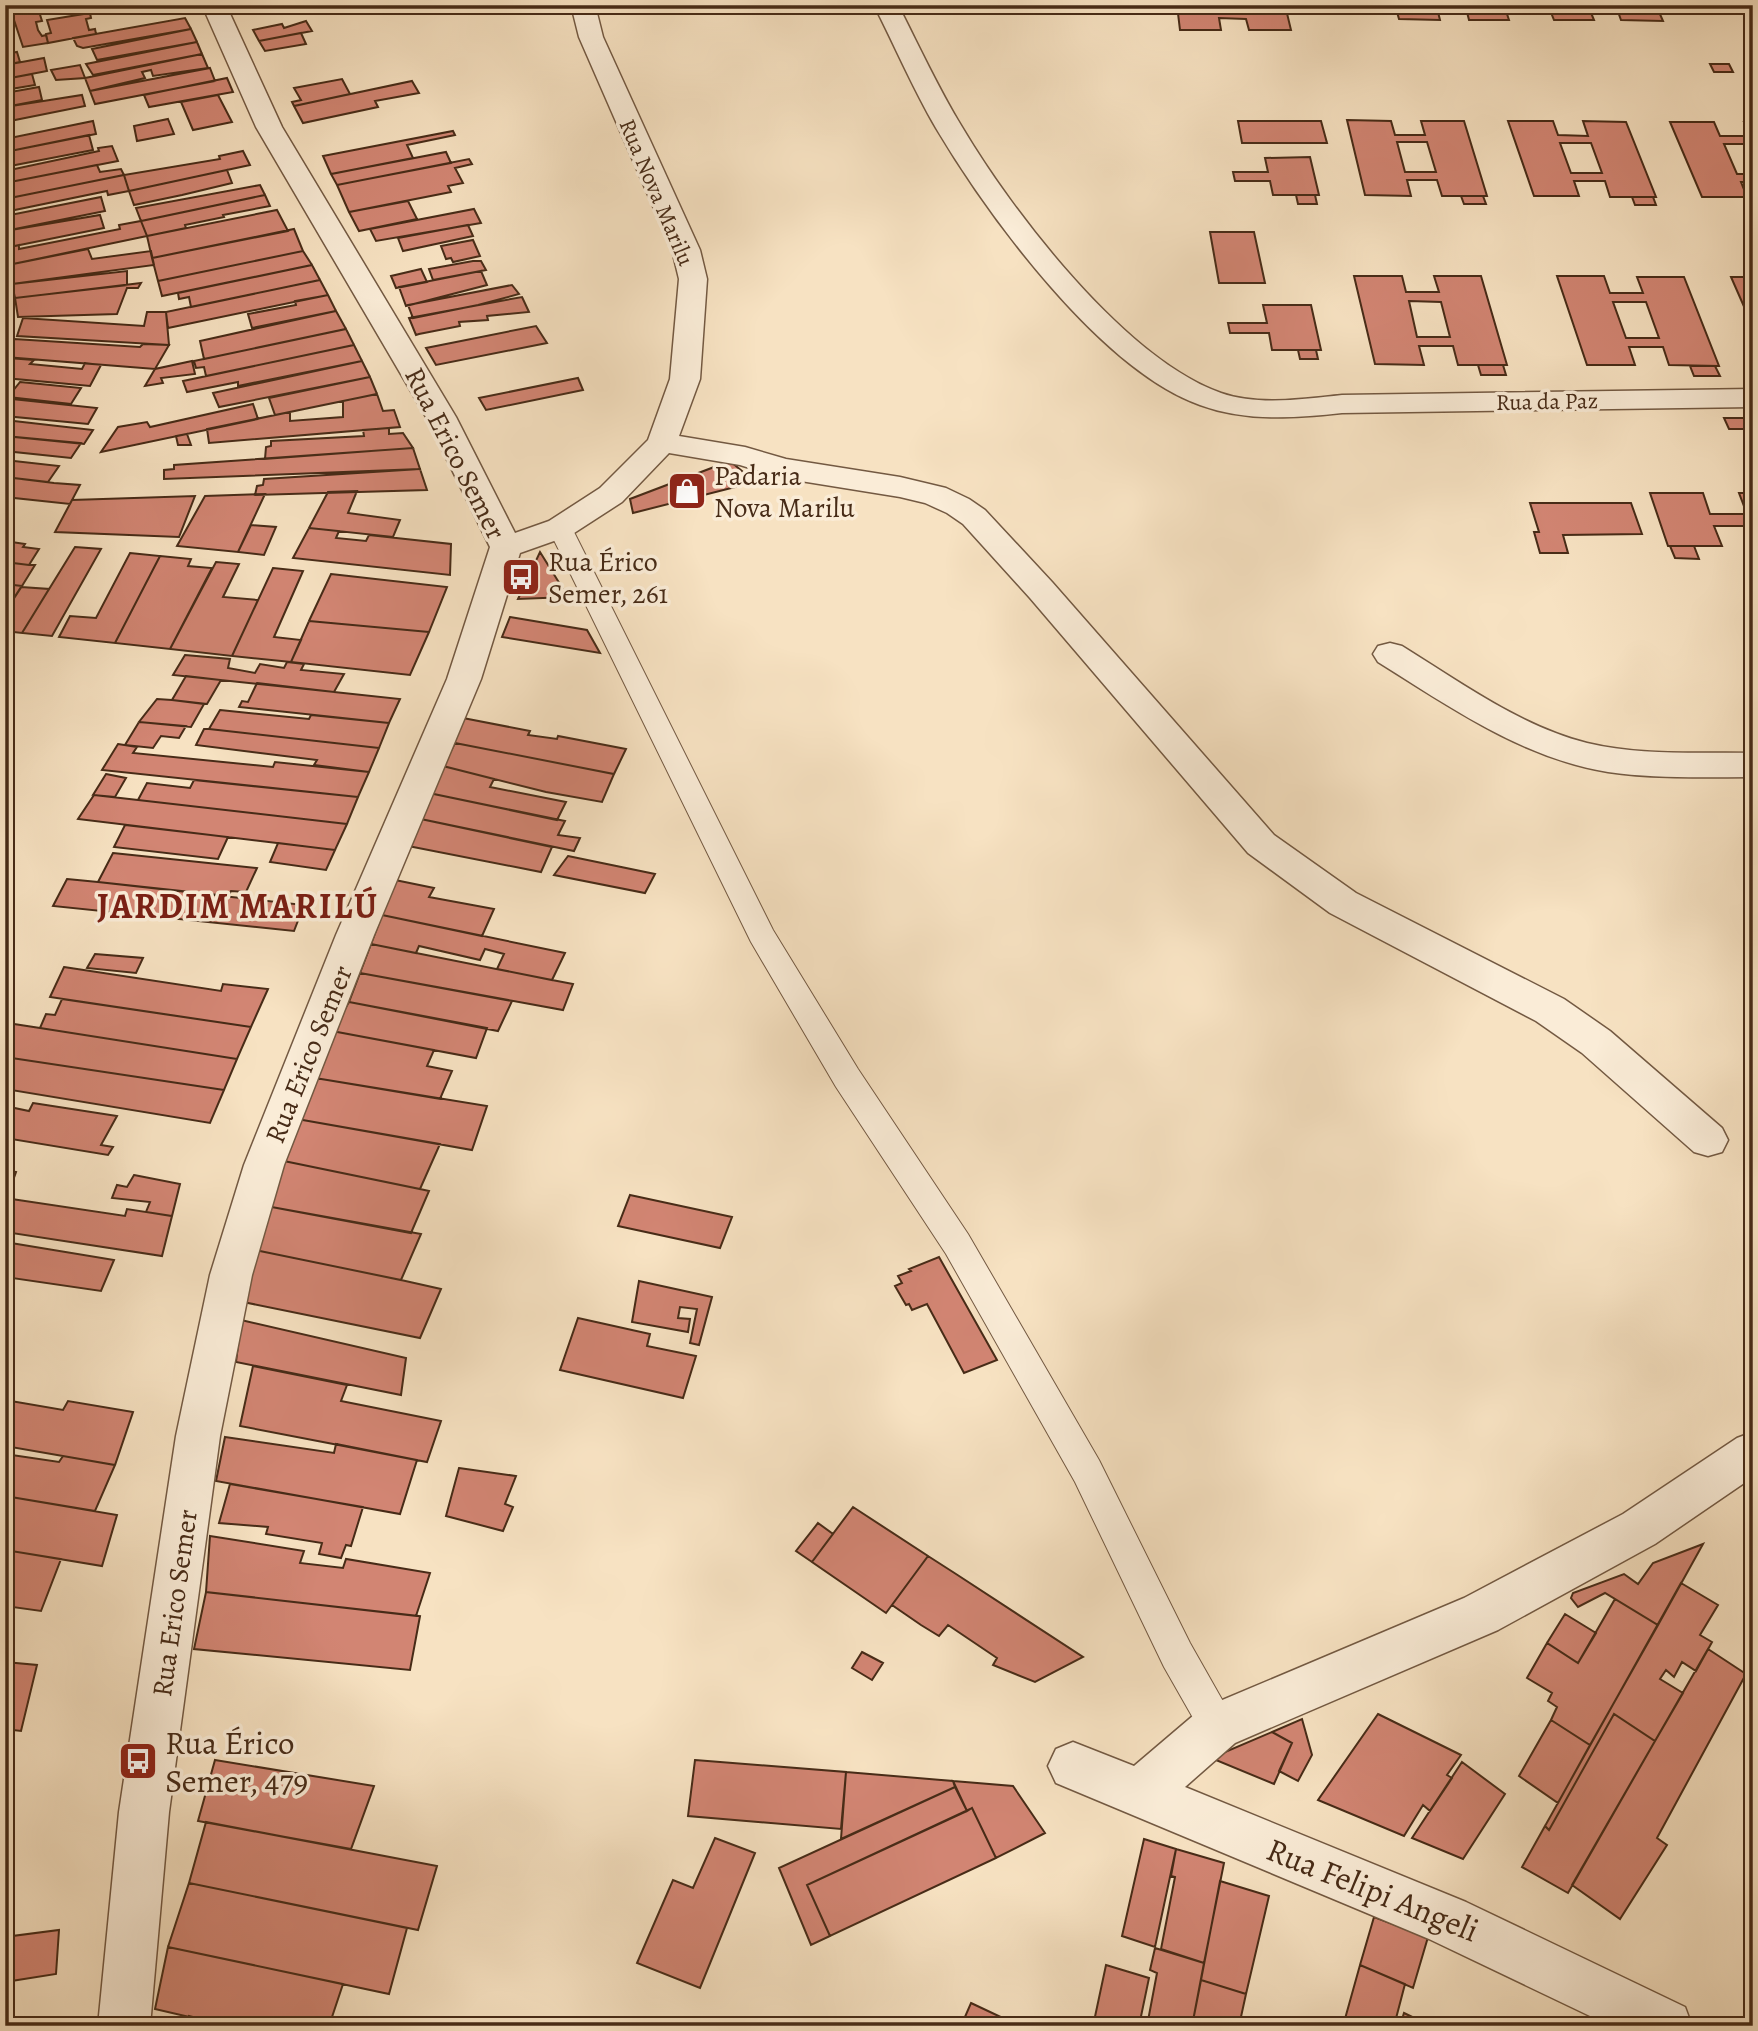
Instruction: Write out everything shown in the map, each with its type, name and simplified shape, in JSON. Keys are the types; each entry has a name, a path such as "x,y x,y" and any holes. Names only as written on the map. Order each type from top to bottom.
{"street":[{"name":"Rua Erico Semer","path":"124,2026 144,1812 198,1436 231,1275 264,1166 355,935 464,679 506,547 441,417 268,127 214,5"},
{"name":"Rua Nova Marilu","path":"506,547 561,528 611,495 662,443 685,379 693,279 686,250 590,37 583,5"},
{"name":"Rua da Paz","path":"886,5 949,128 994,195 1109,332 1146,363 1191,392 1235,405 1291,410 1342,404 1753,398"},
{"path":"662,443 900,487 935,495 958,506 974,517 1041,590 1261,844 1343,903 1549,1010 1596,1042 1708,1140"},
{"path":"1390,654 1494,718 1546,742 1587,755 1630,762 1753,765"},
{"path":"1139,1794 1217,1727 1481,1614 1639,1529 1753,1452"},
{"name":"Rua Felipi Angeli","path":"1073,1766 1473,1929 1582,1980 1666,2026"}],"lane":[{"path":"561,528 761,934 847,1079 957,1244 1087,1471 1177,1655 1217,1727"}],"building":[{"path":"9,5 37,5 42,21 36,22 38,30 42,36 46,35 48,43 23,47"},
{"path":"1177,5 1217,5 1218,11 1245,11 1244,5 1285,5 1291,30 1249,30 1246,19 1219,18 1221,30 1180,30"},
{"path":"1395,5 1504,5 1509,20 1469,20 1466,8 1437,8 1440,20 1399,19"},
{"path":"1548,5 1656,5 1663,21 1621,20 1617,9 1589,8 1594,20 1554,20"},
{"path":"90,13 91,18 86,19 89,30 95,29 96,34 48,43 46,34 51,33 47,20"},
{"path":"185,18 191,29 83,48 77,46 73,38"},
{"path":"306,21 312,31 259,41 253,30 282,24 284,28"},
{"path":"191,29 197,42 97,60 92,49"},
{"path":"301,33 306,44 265,51 259,41"},
{"path":"197,42 202,54 93,75 86,64"},
{"path":"17,52 20,62 5,65 5,54"},
{"path":"202,54 208,68 153,76 151,70 142,72 145,78 90,91 85,78"},
{"path":"44,58 47,71 5,79 5,65"},
{"path":"1710,64 1729,64 1733,72 1714,72"},
{"path":"80,65 85,78 56,80 51,70"},
{"path":"210,68 215,81 95,104 90,91"},
{"path":"32,74 35,85 5,90 5,79"},
{"path":"227,78 233,92 149,107 144,95"},
{"path":"342,79 350,94 294,106 292,102 301,100 294,88"},
{"path":"412,81 419,93 375,101 378,107 303,123 294,106"},
{"path":"39,87 42,100 5,107 5,93"},
{"path":"82,95 85,106 5,122 5,107"},
{"path":"218,95 232,122 193,130 181,102"},
{"path":"168,119 174,134 137,141 134,126"},
{"path":"1347,120 1391,121 1395,135 1425,135 1421,121 1464,121 1487,196 1442,196 1437,180 1407,180 1411,196 1365,195","holes":["1397,142 1427,142 1436,172 1405,172"]},
{"path":"93,121 96,134 5,152 5,139"},
{"path":"1238,121 1321,121 1327,143 1242,143"},
{"path":"1508,121 1553,121 1558,135 1588,136 1583,121 1626,122 1656,197 1610,197 1605,181 1574,181 1579,196 1534,196","holes":["1560,143 1591,143 1602,173 1571,173"]},
{"path":"1670,122 1714,122 1720,136 1750,136 1744,122 1753,122 1753,144 1724,144 1737,174 1753,174 1753,182 1741,182 1747,197 1702,197"},
{"path":"453,131 455,135 407,145 413,158 331,174 323,156"},
{"path":"89,135 93,150 5,167 5,152"},
{"path":"112,146 118,161 5,183 5,171"},
{"path":"243,151 250,165 129,191 124,175 220,159 219,156"},
{"path":"446,152 451,163 337,185 331,174"},
{"path":"1310,157 1319,195 1273,195 1270,181 1235,181 1233,172 1268,172 1265,158"},
{"path":"469,159 472,164 455,168 463,183 448,186 451,192 349,212 337,185"},
{"path":"97,165 100,172 121,169 124,175 5,199 5,183"},
{"path":"227,170 232,183 182,195 134,205 129,191"},
{"path":"124,175 129,191 108,195 107,191 5,212 5,199"},
{"path":"260,185 265,195 141,221 136,208"},
{"path":"265,195 270,206 223,215 224,217 185,225 186,228 147,236 141,221"},
{"path":"1296,195 1315,195 1317,204 1298,204"},
{"path":"1461,196 1483,196 1486,204 1464,204"},
{"path":"101,197 105,211 5,231 5,216"},
{"path":"1632,197 1653,197 1656,205 1635,205"},
{"path":"408,201 417,219 359,231 349,212"},
{"path":"474,209 481,223 376,241 370,229"},
{"path":"277,210 288,231 152,258 147,236"},
{"path":"100,215 104,228 5,248 5,231"},
{"path":"141,221 147,236 8,265 5,257 5,248 19,245 19,249 120,229 119,225"},
{"path":"468,225 473,236 403,251 398,238"},
{"path":"294,229 303,251 158,281 152,258"},
{"path":"1210,232 1254,232 1265,283 1219,283"},
{"path":"473,240 480,256 453,262 451,258 446,259 441,246"},
{"path":"88,249 92,259 151,251 154,265 12,284 8,265"},
{"path":"303,251 312,265 162,296 158,281"},
{"path":"481,261 486,270 433,280 429,269"},
{"path":"312,265 320,280 191,307 189,297 179,299 178,293"},
{"path":"421,269 427,282 396,288 391,276"},
{"path":"127,271 127,285 15,298 12,284"},
{"path":"481,271 487,285 406,306 399,287"},
{"path":"1354,276 1402,276 1406,292 1439,292 1434,276 1481,276 1507,365 1458,365 1453,346 1419,346 1424,365 1375,364","holes":["1409,301 1441,302 1450,337 1417,337"]},
{"path":"1557,276 1604,276 1610,293 1643,293 1637,277 1684,277 1719,366 1669,365 1663,347 1629,347 1635,365 1587,365","holes":["1613,302 1646,302 1659,338 1626,338"]},
{"path":"1731,277 1753,277 1753,327"},
{"path":"320,280 328,295 168,328 166,312"},
{"path":"141,283 138,288 127,288 117,314 18,317 15,298"},
{"path":"512,285 519,294 413,318 408,305"},
{"path":"328,295 336,311 252,328 248,314 296,305 295,301"},
{"path":"522,297 529,312 487,316 488,320 459,322 460,326 416,335 409,318"},
{"path":"1263,305 1311,305 1321,350 1272,350 1269,333 1230,333 1228,323 1267,323"},
{"path":"336,311 346,329 204,359 200,341"},
{"path":"147,312 166,312 169,345 17,336 23,318 144,326"},
{"path":"536,326 547,343 436,365 426,348"},
{"path":"346,329 354,345 206,376 204,367 196,368 194,361"},
{"path":"14,339 140,347 143,344 169,345 155,369 5,357"},
{"path":"354,345 362,361 238,386 238,382 187,392 183,381"},
{"path":"1298,350 1316,350 1318,359 1300,359"},
{"path":"8,358 34,360 30,364 82,369 85,363 101,365 90,386 5,378"},
{"path":"192,361 195,374 161,378 163,383 145,386 155,369"},
{"path":"362,361 370,377 219,407 213,393"},
{"path":"1478,365 1503,365 1506,375 1481,375"},
{"path":"1690,366 1715,366 1720,376 1694,376"},
{"path":"370,377 377,394 275,415 269,398"},
{"path":"578,378 583,390 486,410 479,398"},
{"path":"20,382 81,388 71,404 8,397"},
{"path":"377,394 383,411 394,410 400,427 209,443 207,429 290,412 290,421 343,417 343,401"},
{"path":"5,397 97,408 88,424 5,416"},
{"path":"253,404 258,419 101,452 118,427 147,422 150,427"},
{"path":"1724,418 1749,418 1753,429 1729,429"},
{"path":"5,420 93,430 84,444 5,436"},
{"path":"389,428 389,434 403,433 413,448 265,459 266,447 271,446 271,441 364,436 363,430"},
{"path":"187,434 191,445 178,445 176,436"},
{"path":"5,436 81,443 71,458 5,451"},
{"path":"413,448 420,469 164,479 164,470 174,469 174,465"},
{"path":"5,460 59,466 48,482 5,477"},
{"name":"Padaria Nova Marilu","path":"730,461 755,482 633,513 630,499"},
{"path":"420,469 427,490 255,495 257,486 263,485 264,479"},
{"path":"5,477 80,485 70,504 5,497"},
{"path":"357,491 348,513 400,520 393,537 309,528 328,492"},
{"path":"1650,493 1703,493 1710,514 1747,514 1739,493 1753,493 1753,531 1751,526 1714,526 1722,546 1668,546"},
{"path":"265,494 238,552 177,546 205,496"},
{"path":"195,496 179,537 55,532 72,500"},
{"path":"1530,503 1631,503 1642,534 1563,535 1568,553 1540,553 1534,532 1539,532"},
{"path":"251,525 276,527 264,555 238,552"},
{"path":"309,528 339,531 336,538 366,541 369,535 451,544 450,575 293,558"},
{"path":"5,541 39,549 29,565 5,562"},
{"path":"1670,546 1694,546 1699,559 1675,558"},
{"path":"75,547 101,549 52,636 22,633"},
{"path":"540,552 568,597 518,599"},
{"path":"130,553 160,556 115,643 59,637 70,616 96,618"},
{"path":"160,556 191,559 188,566 212,568 170,649 115,643"},
{"path":"5,562 35,565 22,586 5,584"},
{"path":"216,562 239,564 223,597 258,600 232,656 170,649"},
{"path":"273,568 303,571 274,637 301,640 291,662 232,656"},
{"path":"331,574 447,587 429,632 309,621"},
{"path":"5,584 22,586 7,609 5,609"},
{"path":"21,587 49,589 22,633 5,631 5,612"},
{"path":"510,617 587,630 600,653 502,637"},
{"path":"309,621 429,632 410,675 291,662"},
{"path":"185,655 230,659 228,668 255,673 260,664 284,668 287,662 304,664 301,670 344,674 334,692 173,675"},
{"path":"186,676 221,680 207,704 172,700"},
{"path":"257,683 400,699 389,723 239,707 242,701 248,702"},
{"path":"157,699 204,704 191,727 139,722"},
{"path":"220,710 309,719 311,715 389,723 379,748 209,729"},
{"path":"463,718 530,731 528,735 557,739 558,736 626,749 614,774 450,742"},
{"path":"139,722 186,726 179,738 161,736 153,748 125,745"},
{"path":"204,729 379,748 369,772 314,765 317,760 196,745"},
{"path":"455,743 614,774 602,802 546,792 443,766"},
{"path":"118,744 137,747 133,753 273,767 275,762 369,772 358,797 102,770"},
{"path":"443,766 494,779 490,787 566,802 557,820 429,793"},
{"path":"106,774 126,778 115,797 93,795"},
{"path":"194,780 358,797 347,824 138,800 147,783 190,788"},
{"path":"429,793 565,821 558,835 580,838 574,851 416,818"},
{"path":"94,795 347,824 335,850 78,819"},
{"path":"416,818 552,847 541,872 403,845"},
{"path":"125,825 228,837 218,859 114,847"},
{"path":"278,843 335,850 326,870 270,862"},
{"path":"113,853 257,868 246,892 231,891 228,896 98,882"},
{"path":"568,856 655,874 645,893 554,875"},
{"path":"67,879 304,905 294,931 53,906"},
{"path":"395,880 434,888 429,897 494,909 482,936 382,915"},
{"path":"382,915 565,953 552,980 497,969 504,954 485,949 480,960 419,946 416,953 371,944"},
{"path":"371,944 573,984 563,1010 360,973"},
{"path":"95,954 143,958 136,973 87,968"},
{"path":"64,967 221,991 223,984 268,989 251,1027 50,997"},
{"path":"360,973 512,1001 498,1031 349,1002"},
{"path":"62,999 251,1027 237,1059 40,1028 46,1014 55,1015"},
{"path":"349,1002 487,1028 476,1058 332,1031"},
{"path":"14,1024 237,1059 224,1090 5,1057 5,1040"},
{"path":"332,1031 434,1050 427,1066 452,1071 440,1099 315,1078"},
{"path":"5,1057 224,1090 210,1123 5,1089"},
{"path":"315,1078 487,1106 472,1150 297,1119"},
{"path":"33,1103 117,1116 101,1145 113,1147 108,1155 5,1138 5,1106 29,1111"},
{"path":"297,1119 440,1144 420,1189 279,1160"},
{"path":"279,1160 429,1191 411,1233 266,1206"},
{"path":"5,1170 16,1172 10,1189 5,1188"},
{"path":"134,1175 180,1184 172,1216 146,1212 150,1202 112,1198 117,1185 127,1187"},
{"path":"630,1195 732,1217 720,1248 618,1226"},
{"path":"5,1198 125,1216 127,1209 172,1216 162,1256 5,1232"},
{"path":"266,1206 421,1234 401,1280 255,1250"},
{"path":"5,1242 114,1260 101,1291 5,1277"},
{"path":"255,1250 441,1289 420,1338 243,1302"},
{"path":"939,1257 997,1360 964,1373 927,1304 912,1310 895,1286 902,1283 898,1276"},
{"path":"639,1281 712,1297 699,1345 690,1343 697,1309 680,1307 678,1318 690,1319 688,1332 632,1322"},
{"path":"578,1318 650,1334 647,1346 696,1356 683,1398 560,1370"},
{"path":"241,1320 406,1358 401,1395 236,1362"},
{"path":"253,1366 347,1385 341,1401 441,1421 427,1462 240,1426"},
{"path":"5,1400 63,1410 68,1401 133,1412 115,1465 5,1446"},
{"path":"225,1437 334,1453 336,1444 417,1460 400,1514 216,1481"},
{"path":"5,1454 59,1462 63,1456 115,1465 95,1511 5,1496"},
{"path":"459,1468 516,1476 505,1504 513,1507 503,1531 446,1516"},
{"path":"230,1484 363,1507 351,1546 346,1545 341,1558 319,1554 322,1543 266,1534 268,1527 219,1523"},
{"path":"5,1496 117,1515 102,1566 5,1550"},
{"path":"853,1507 928,1556 886,1613 812,1562"},
{"path":"818,1523 833,1534 812,1562 796,1551"},
{"path":"210,1536 304,1551 300,1563 343,1568 346,1559 430,1573 416,1616 206,1592"},
{"path":"1703,1544 1658,1625 1605,1593 1578,1607 1571,1598 1573,1593 1624,1574 1638,1584 1653,1563"},
{"path":"5,1550 61,1559 41,1611 5,1606"},
{"path":"928,1556 1083,1657 1035,1682 993,1665 997,1658 948,1625 939,1636 921,1625 892,1605"},
{"path":"1681,1583 1718,1605 1700,1635 1712,1642 1696,1671 1682,1662 1674,1677 1666,1670 1660,1679 1683,1693 1655,1741 1614,1714 1549,1830 1545,1826"},
{"path":"206,1592 420,1616 410,1670 194,1649"},
{"path":"1615,1599 1658,1625 1590,1745 1551,1720 1557,1707 1548,1701 1552,1693 1527,1678 1547,1643 1578,1663"},
{"path":"1565,1614 1596,1633 1578,1663 1547,1643"},
{"path":"1708,1649 1746,1674 1657,1838 1667,1845 1620,1919 1572,1885"},
{"path":"862,1652 883,1663 872,1680 852,1668"},
{"path":"5,1662 37,1665 21,1731 5,1729"},
{"path":"1378,1714 1461,1755 1447,1775 1452,1778 1430,1811 1423,1805 1404,1836 1318,1800"},
{"path":"1614,1714 1655,1741 1568,1893 1522,1867 1545,1826 1549,1830"},
{"path":"1302,1719 1312,1755 1298,1781 1279,1771 1292,1743 1272,1732"},
{"path":"1551,1720 1590,1745 1558,1803 1519,1776"},
{"path":"1272,1732 1292,1743 1274,1784 1211,1758"},
{"path":"215,1760 374,1786 351,1849 198,1821"},
{"path":"695,1760 846,1772 841,1829 688,1816"},
{"path":"1462,1762 1505,1794 1463,1859 1412,1838"},
{"path":"846,1772 953,1781 955,1787 841,1839"},
{"path":"953,1781 1013,1786 1045,1833 996,1858 972,1808 967,1811"},
{"path":"955,1787 967,1811 807,1885 830,1936 811,1945 779,1868"},
{"path":"972,1808 996,1858 830,1936 807,1885"},
{"path":"206,1822 437,1866 418,1930 189,1883"},
{"path":"715,1838 755,1853 700,1988 637,1963 673,1880 693,1888"},
{"path":"1144,1839 1176,1849 1155,1947 1122,1936"},
{"path":"1176,1849 1224,1863 1204,1963 1161,1949 1175,1877 1171,1876"},
{"path":"11,1862 5,1927 5,1863"},
{"path":"1220,1881 1269,1896 1246,1994 1201,1980"},
{"path":"189,1883 407,1928 389,1994 168,1947"},
{"path":"1374,1917 1428,1937 1413,1988 1360,1965"},
{"path":"59,1930 56,1974 5,1982 5,1937"},
{"path":"168,1947 343,1984 329,2026 228,2026 155,2009"},
{"path":"1155,1948 1204,1963 1192,2026 1147,2026 1157,1973 1150,1970"},
{"path":"1106,1965 1149,1978 1139,2026 1093,2026"},
{"path":"1360,1965 1405,1984 1394,2026 1343,2026"},
{"path":"1201,1980 1246,1994 1239,2026 1192,2026"},
{"path":"971,2003 1020,2026 961,2026"},
{"path":"1404,2013 1431,2026 1400,2026"},
{"path":"189,2016 228,2026 188,2026"}],"place":[{"name":"Padaria Nova Marilu","path":"687,491"},
{"name":"Rua Érico Semer, 261","path":"521,577"},
{"name":"Rua Érico Semer, 479","path":"138,1761"}],"district":[{"name":"JARDIM MARILÚ","path":"238,906"}]}
